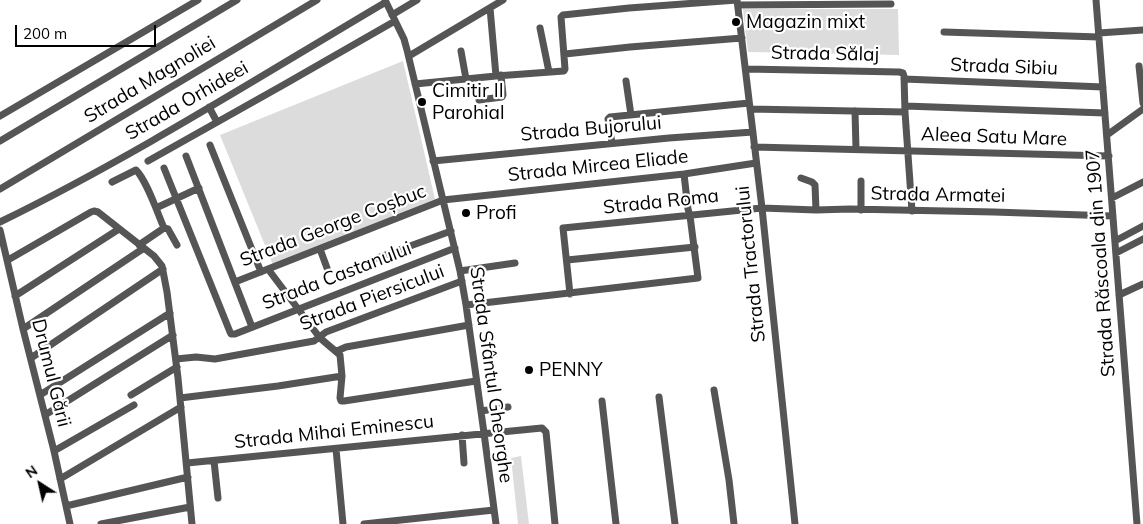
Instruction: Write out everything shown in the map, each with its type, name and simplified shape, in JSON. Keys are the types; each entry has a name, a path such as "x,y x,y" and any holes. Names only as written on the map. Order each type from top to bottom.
{"street":[{"path":"0,116 198,0"},
{"path":"0,141 237,0"},
{"name":"Strada Magnoliei","path":"0,189 317,0"},
{"path":"148,161 394,18 417,0"},
{"path":"409,56 503,0"},
{"name":"Strada Răscoala din 1907","path":"1096,0 1137,524"},
{"name":"Strada Sfântul Gheorghe","path":"386,1 406,45 460,271 496,524"},
{"name":"Strada Orhideei","path":"0,222 74,183 209,107 386,1"},
{"path":"415,84 565,70 562,16 629,8 737,2 891,4"},
{"name":"Strada Tractorului","path":"737,2 762,208 795,524"},
{"path":"479,100 503,96 490,8"},
{"path":"540,28 549,72"},
{"path":"944,32 1099,35 1143,30"},
{"path":"565,54 742,38"},
{"path":"461,51 466,79"},
{"path":"1139,66 1143,103"},
{"name":"Strada Sălaj","path":"746,69 890,71 904,76"},
{"path":"904,76 912,211"},
{"name":"Strada Sibiu","path":"904,76 1103,87"},
{"path":"626,80 630,115"},
{"path":"612,144 609,118 750,106 855,111 905,109 1105,113"},
{"path":"209,107 217,122"},
{"path":"1107,134 1143,109"},
{"path":"855,111 856,150"},
{"name":"Strada Bujorului","path":"433,161 752,132"},
{"path":"210,145 265,271 299,309 320,338 337,351 341,358 341,401 476,381"},
{"name":"Aleea Satu Mare","path":"754,147 1108,156"},
{"path":"186,156 252,327"},
{"name":"Strada Mircea Eliade","path":"443,200 684,174 756,163"},
{"path":"164,168 177,198"},
{"path":"112,182 136,170 144,183 164,228 168,229 177,245"},
{"path":"466,305 698,278 684,174"},
{"path":"801,178 815,185 816,210"},
{"path":"861,181 861,210"},
{"path":"1112,198 1143,182"},
{"path":"156,208 199,188"},
{"name":"Strada Castanului","path":"177,198 232,334 455,248"},
{"name":"Strada George Coșbuc","path":"235,282 443,200"},
{"name":"Strada Armatei","path":"762,208 1114,216"},
{"name":"Strada Roma","path":"567,260 564,228 762,208"},
{"path":"8,260 94,211 98,212 157,258 163,268 170,313 192,524"},
{"path":"1116,241 1143,226"},
{"path":"23,329 164,228"},
{"path":"15,296 119,229"},
{"name":"Drumul Gării","path":"0,230 70,524"},
{"path":"372,260 451,231"},
{"path":"1116,253 1143,239"},
{"path":"570,294 567,260 694,247"},
{"path":"320,249 327,268"},
{"path":"460,271 515,263"},
{"path":"30,358 163,268"},
{"name":"Strada Piersicului","path":"176,363 196,357 234,356 314,341 326,332 462,281"},
{"path":"1119,295 1143,284"},
{"path":"40,395 170,313"},
{"path":"337,351 343,348 469,325"},
{"path":"45,414 172,335"},
{"path":"131,396 176,363"},
{"path":"180,398 342,376"},
{"path":"714,390 734,524"},
{"path":"659,397 675,524"},
{"path":"602,402 616,524"},
{"path":"54,451 134,405"},
{"path":"481,411 508,407"},
{"path":"60,479 181,408"},
{"name":"Strada Mihai Eminescu","path":"186,464 542,428 545,430 555,524"},
{"path":"462,435 464,463"},
{"path":"336,448 343,524"},
{"path":"214,461 218,498"},
{"path":"66,506 188,477"},
{"path":"100,524 190,507"},
{"path":"364,524 494,510"}],"shaded area":[{"path":"743,9 898,9 899,55 748,52"},
{"path":"403,61 435,199 273,265 220,135"},
{"path":"521,456 529,524 518,524 511,458"}],"place":[{"name":"Magazin mixt","path":"736,22"},
{"name":"Cimitir II Parohial","path":"422,102"},
{"name":"Profi","path":"466,213"},
{"name":"PENNY","path":"529,370"}]}
